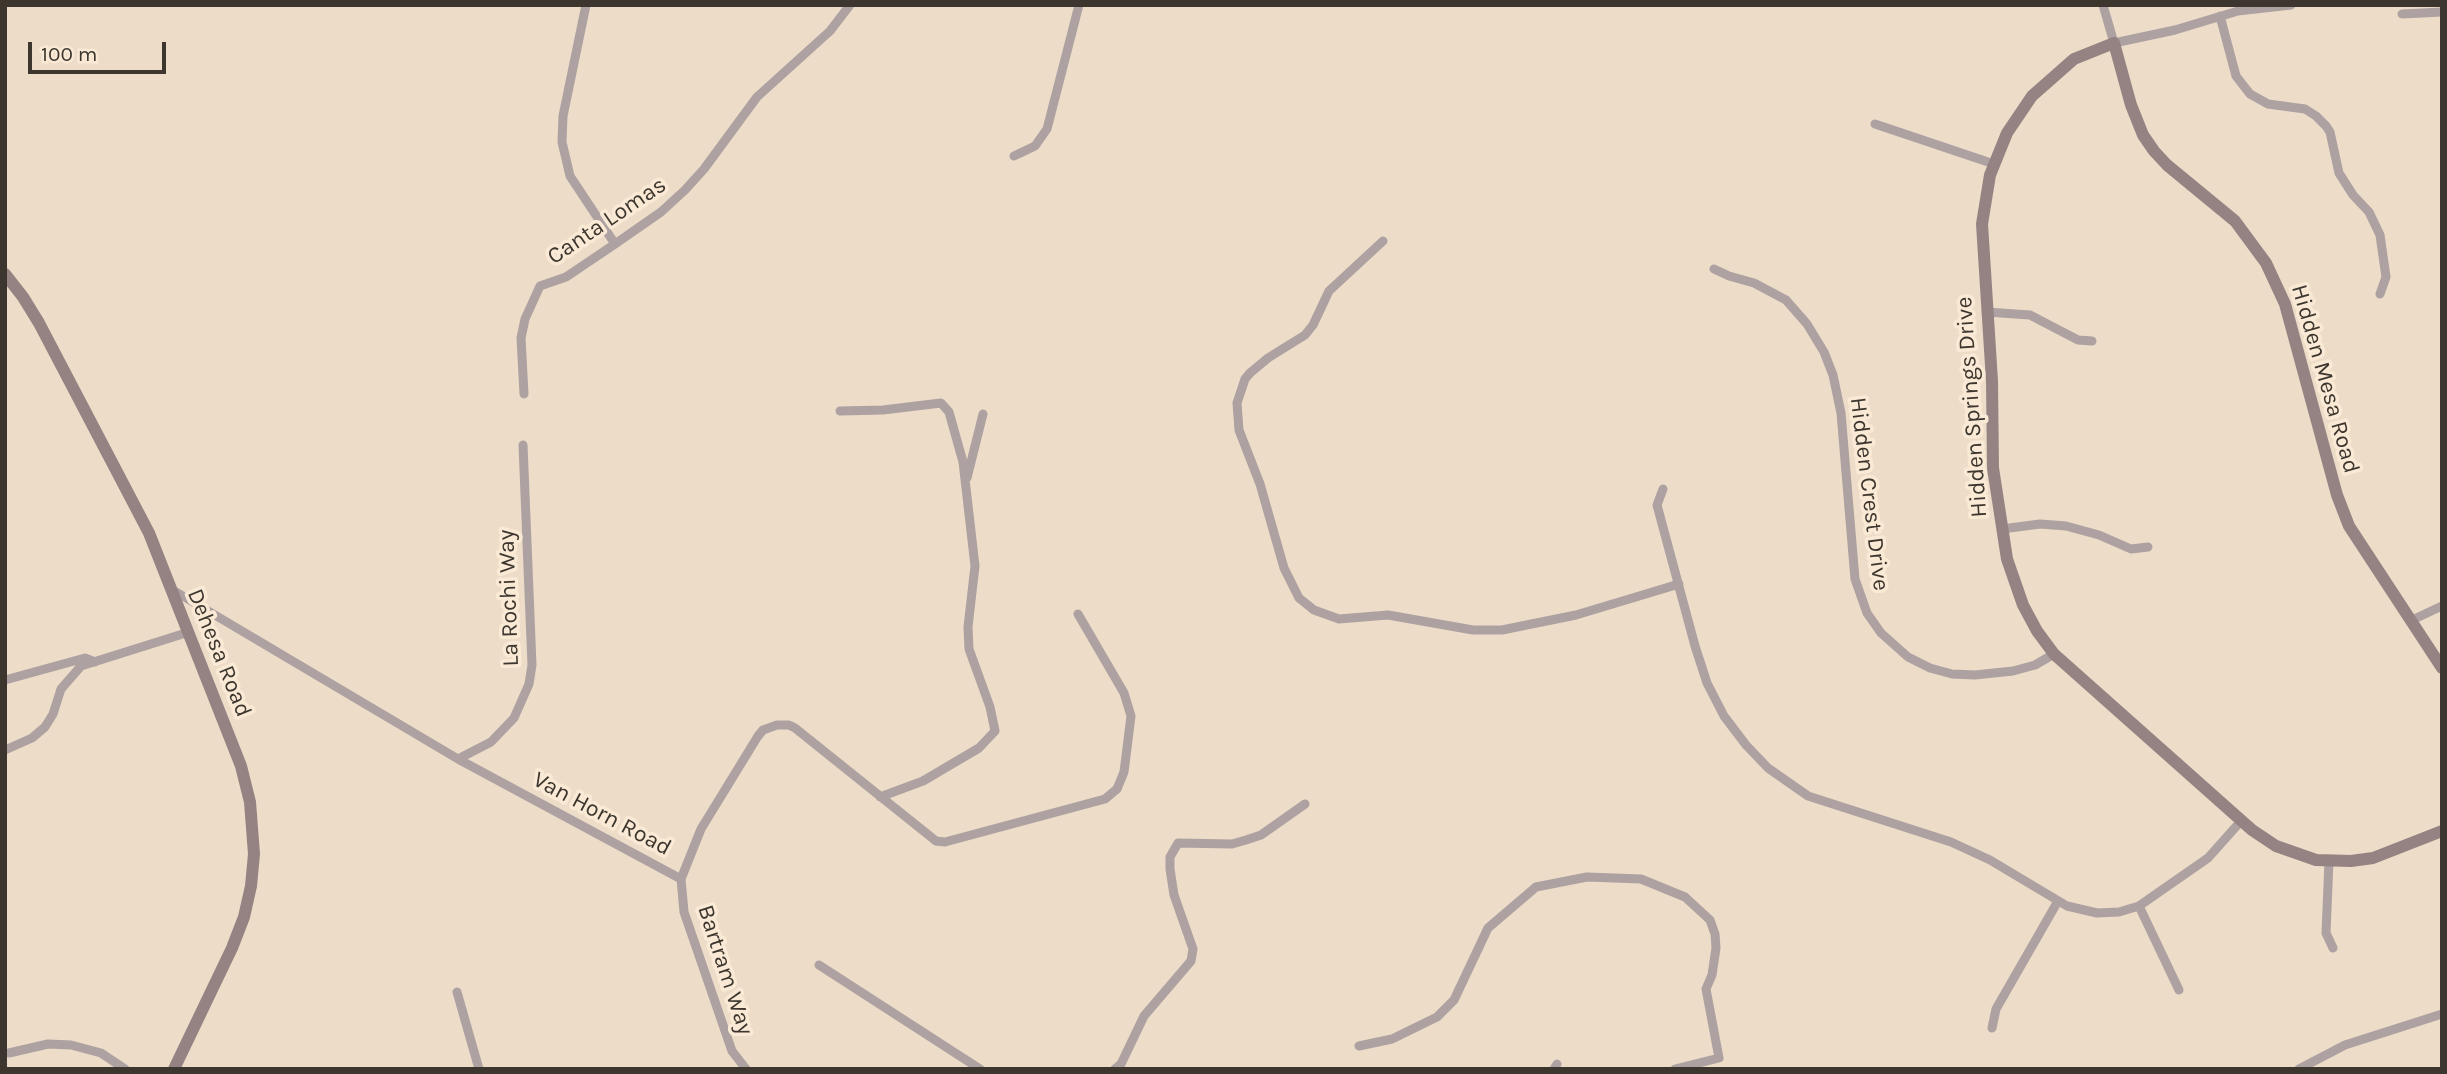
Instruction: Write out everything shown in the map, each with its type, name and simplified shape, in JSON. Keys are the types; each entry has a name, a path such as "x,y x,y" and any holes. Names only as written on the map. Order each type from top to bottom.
{"street":[{"path":"586,5 563,116 562,142 570,176 615,244"},
{"name":"Canta Lomas","path":"524,394 521,338 525,319 540,286 566,277 661,212 704,169 757,97 830,31 850,5"},
{"path":"1014,156 1035,146 1047,129 1079,5"},
{"name":"Hidden Mesa Road","path":"2103,5 2131,106 2143,135 2167,165 2235,221 2255,245 2272,274 2285,304 2344,514 2361,546 2442,668"},
{"name":"Hidden Springs Drive","path":"2291,5 2238,11 2175,30 2114,43 2074,59 2032,96 2007,133 1993,164 1982,224 1992,381 1993,468 2002,529 2009,566 2023,605 2054,654 2241,821 2276,846 2302,857 2329,862 2351,861 2373,858 2442,831"},
{"path":"2402,14 2442,12"},
{"path":"2220,16 2236,76 2246,91 2268,104 2305,109 2326,126 2339,173 2353,195 2369,212 2379,235 2386,277 2380,294"},
{"path":"1875,124 1993,164"},
{"path":"1382,241 1329,291 1313,325 1305,335 1268,358 1250,373 1245,379 1237,403 1239,430 1260,484 1284,568 1299,598 1314,610 1339,619 1388,615 1473,630 1502,631 1576,615 1679,584"},
{"name":"Hidden Crest Drive","path":"1714,269 1754,283 1786,300 1807,324 1824,352 1833,375 1841,413 1856,579 1867,613 1881,633 1908,657 1930,668 1952,674 1975,676 2013,671 2035,665 2054,654"},
{"name":"Dehesa Road","path":"5,274 39,323 149,533 246,784 253,820 254,854 244,917 174,1069"},
{"path":"1986,312 2030,315 2078,340 2092,341"},
{"path":"840,411 883,410 941,403 949,412 963,462 975,566 968,627 970,649 990,707 995,732 979,748 923,781 880,797"},
{"path":"965,483 983,414"},
{"name":"La Rochi Way","path":"458,759 491,742 514,718 529,684 532,665 523,445"},
{"path":"1664,489 1657,505 1695,646 1715,700 1734,731 1768,768 1808,796 1951,842 1990,860 2058,901 2097,913 2119,912 2139,906 2208,858 2241,821"},
{"path":"2002,529 2040,524 2066,526 2099,535 2132,549 2148,547"},
{"name":"Van Horn Road","path":"170,588 458,759 681,878 701,829 758,736 764,730 777,725 795,727 931,839 944,842 1105,799 1117,789 1124,772 1131,716 1124,693 1078,614"},
{"path":"2410,621 2442,606"},
{"path":"5,750 33,738 45,727 53,714 61,689 82,666 189,632"},
{"path":"5,680 85,658 95,662"},
{"path":"1115,1069 1121,1064 1144,1016 1191,961 1193,949 1174,895 1170,869 1170,857 1178,843 1232,844 1246,840 1261,835 1306,804"},
{"path":"2329,862 2326,933 2333,948"},
{"path":"1359,1046 1392,1039 1437,1017 1454,1000 1488,928 1536,887 1587,877 1641,879 1685,897 1710,920 1715,934 1717,948 1712,975 1706,989 1719,1058 1675,1069"},
{"name":"Bartram Way","path":"681,878 684,912 732,1051 746,1069"},
{"path":"1992,1028 1996,1009 2058,901"},
{"path":"2139,906 2179,989"},
{"path":"819,965 979,1069"},
{"path":"457,992 479,1069"},
{"path":"2299,1069 2345,1045 2442,1014"},
{"path":"9,1053 48,1044 71,1045 101,1053 125,1069"}]}
